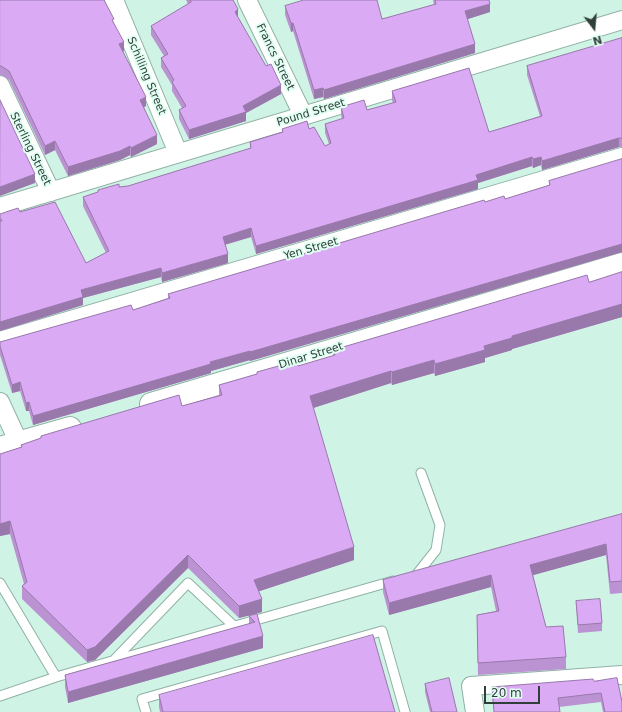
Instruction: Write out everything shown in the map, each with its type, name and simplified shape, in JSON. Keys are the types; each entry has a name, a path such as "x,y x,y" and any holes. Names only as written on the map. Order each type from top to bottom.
{"street":[{"name":"Schilling Street","path":"114,0 178,153"},
{"name":"Francs Street","path":"247,0 303,115"},
{"name":"Pound Street","path":"0,207 622,20"},
{"name":"Sterling Street","path":"0,85 51,192"},
{"name":"Yen Street","path":"0,341 622,158"},
{"name":"Dinar Street","path":"134,409 622,264"},
{"path":"0,402 10,446 88,423"},
{"path":"475,712 471,686 622,675"}],"lane":[{"path":"410,576 436,550 440,525 422,473"},
{"path":"0,696 56,677 432,570"},
{"path":"115,660 188,582 236,627"},
{"path":"0,583 56,677"},
{"path":"146,712 142,699 382,631 405,712"}],"building":[{"path":"0,0 104,0 114,19 112,20 124,42 119,44 146,97 140,100 157,135 131,148 130,146 120,151 68,167 55,141 45,146 9,71 0,66"},
{"path":"190,0 233,0 238,9 235,12 266,66 271,64 281,85 243,106 246,112 189,130 179,110 186,106 172,82 174,80 161,58 168,54 151,26 191,2"},
{"path":"304,0 377,0 382,19 436,4 435,0 489,0 490,4 465,11 475,44 324,90 323,88 314,90 293,23 291,23 285,6"},
{"path":"622,38 622,138 542,161 541,157 533,159 532,157 476,175 478,180 256,246 251,228 223,237 228,254 162,273 161,268 81,290 83,297 0,322 0,221 2,221 0,214 18,208 20,212 55,202 86,263 109,251 83,197 98,192 98,190 119,184 119,187 128,186 251,148 250,142 283,132 282,129 307,121 309,129 314,127 325,146 331,143 325,124 344,118 341,107 364,100 367,110 396,102 392,91 469,68 489,132 542,116 527,66"},
{"path":"0,100 35,174 0,187"},
{"path":"622,159 622,244 250,352 210,362 211,364 33,416 29,402 26,403 20,382 12,385 0,342 131,305 133,310 170,298 168,294 484,200 485,202 504,196 505,199 550,185 549,181"},
{"path":"622,272 622,304 512,336 512,338 484,346 485,350 435,364 434,360 392,372 391,371 310,396 354,547 254,580 262,599 239,606 188,555 95,647 87,650 22,586 27,582 10,521 0,524 0,454 22,447 21,445 41,438 41,436 179,395 182,406 222,395 219,385 257,374 257,372 296,361 298,366 335,355 333,350 587,275 589,282"},
{"path":"622,514 622,581 610,582 606,544 530,565 546,627 563,626 566,657 478,663 477,615 499,611 491,575 389,603 383,580"},
{"path":"600,599 602,623 578,625 576,601"},
{"path":"257,614 263,636 68,692 65,675 255,622 249,616"},
{"path":"373,635 395,712 163,712 159,695"},
{"path":"449,678 457,712 432,712 425,684"},
{"path":"617,678 622,702 622,712 605,712 601,693 558,698 560,712 494,712 492,687 593,679 594,681"}]}
